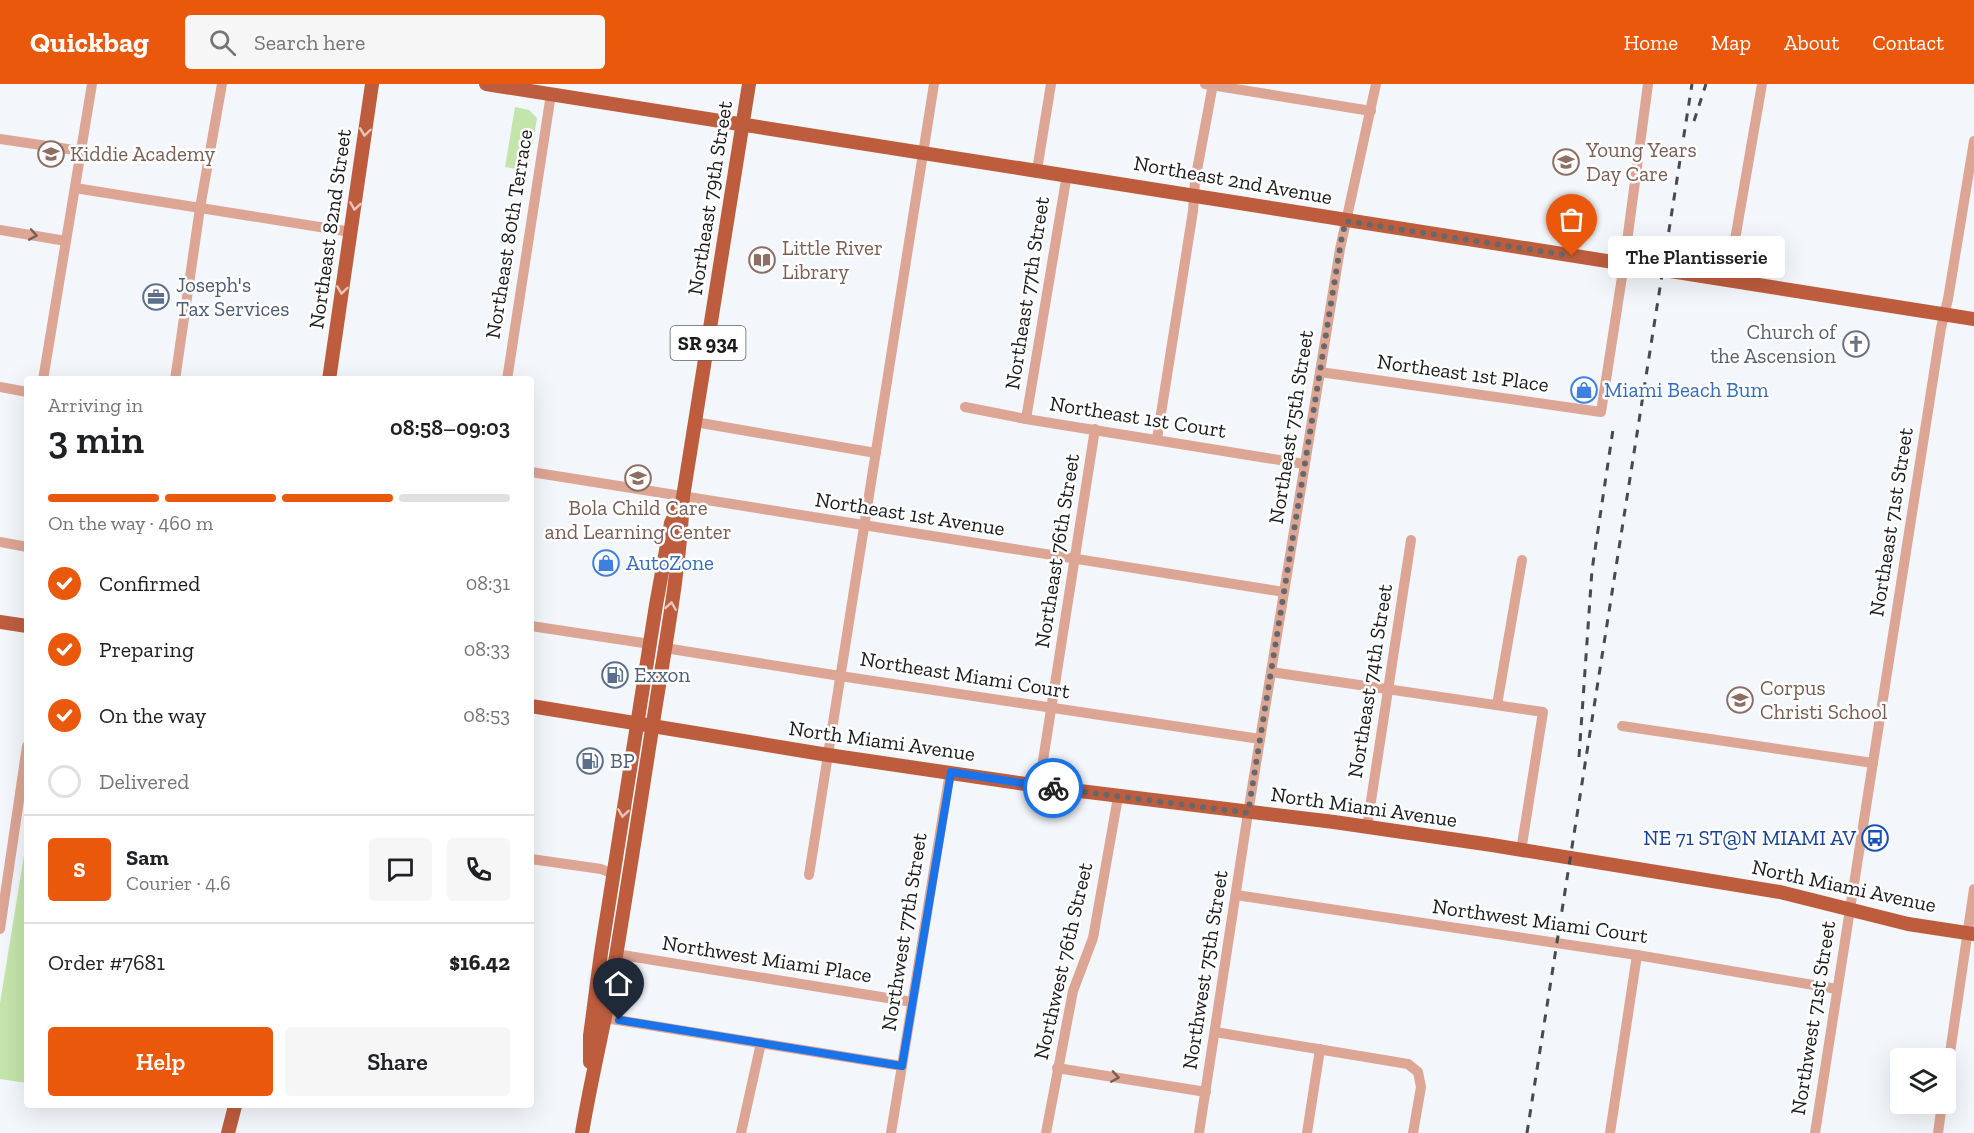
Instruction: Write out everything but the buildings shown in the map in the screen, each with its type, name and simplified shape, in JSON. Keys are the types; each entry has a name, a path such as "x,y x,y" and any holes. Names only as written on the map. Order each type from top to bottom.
{"main road":[{"name":"Northeast 82nd Street","path":"330,376 372,84"},
{"name":"Northeast 2nd Avenue","path":"486,84 523,87 551,94 743,125 1067,174 1346,221 1974,319"},
{"name":"Northeast 79th Street","path":"652,726 682,523 683,497 749,84"},
{"name":"Northeast 79th Street","path":"613,874 671,523 683,497"},
{"path":"0,622 24,626"},
{"name":"North Miami Avenue","path":"534,706 828,755 1039,786 1367,827 1521,851 1780,892 1908,924 1971,933"},
{"name":"SR 934","path":"582,1133 605,1018 652,726"},
{"path":"613,874 616,885 616,954"},
{"path":"591,1080 590,1036 613,874"},
{"path":"228,1133 234,1108"}],"street":[{"path":"44,376 93,84"},
{"path":"176,376 200,208 222,84"},
{"path":"809,875 934,84"},
{"name":"Northeast 77th Street","path":"1037,170 1051,84"},
{"path":"1157,439 1193,211 1210,84 1371,111"},
{"name":"Northeast 75th Street","path":"1248,813 1346,221 1376,84"},
{"path":"1624,264 1648,84"},
{"path":"1728,280 1762,84"},
{"name":"Northeast 80th Terrace","path":"508,376 551,94"},
{"path":"0,138 81,151"},
{"name":"Northeast 71st Street","path":"1850,909 1944,314 1974,141"},
{"name":"Northeast 77th Street","path":"1026,419 1067,174"},
{"path":"75,188 351,232"},
{"path":"0,230 66,241"},
{"name":"Northeast 1st Place","path":"1320,372 1600,412 1624,264"},
{"path":"0,387 24,391"},
{"name":"Northeast 1st Court","path":"965,407 1304,464"},
{"path":"695,422 876,453"},
{"name":"Northeast 76th Street","path":"1039,786 1095,429"},
{"name":"Northeast 1st Avenue","path":"534,472 864,527 1284,592"},
{"name":"Northeast 74th Street","path":"1367,827 1411,540"},
{"path":"0,542 24,546"},
{"path":"1497,705 1522,560"},
{"path":"534,626 650,644"},
{"name":"Northeast Miami Court","path":"665,648 1260,739"},
{"path":"1271,672 1543,712 1521,851"},
{"path":"1622,726 1873,763"},
{"name":"Northwest 77th Street","path":"891,1133 951,772"},
{"path":"0,929 24,781"},
{"name":"Northwest 76th Street","path":"1046,1133 1073,991 1092,938 1118,797"},
{"name":"Northwest 75th Street","path":"1199,1133 1248,813"},
{"path":"534,859 601,869 613,874"},
{"path":"1951,1048 1971,933 1974,889"},
{"name":"Northwest Miami Court","path":"1236,895 1637,955 1837,989"},
{"name":"Northwest 71st Street","path":"1815,1133 1850,909"},
{"name":"Northwest Miami Place","path":"616,954 912,1002"},
{"path":"1610,1133 1637,955"},
{"path":"605,1018 902,1066"},
{"path":"1215,1032 1408,1064 1418,1072 1421,1087 1413,1133"},
{"path":"741,1133 762,1043"},
{"path":"1307,1133 1320,1049"},
{"path":"1057,1068 1206,1092"},
{"path":"1938,1133 1941,1114"}],"green space":[{"path":"515,107 529,110 537,118 528,171 505,167"},
{"path":"24,855 24,1083 0,1079 0,1003"}],"railway":[{"path":"1527,1133 1692,84"},
{"path":"1694,121 1706,84"},
{"path":"1579,757 1592,570 1614,423"}],"way so far":[{"path":"1053,788 1248,813 1346,221 1572,256"}],"place":[{"name":"Kiddie Academy","path":"51,154"},
{"name":"Young Years Day Care","path":"1566,162"},
{"name":"The Plantisserie","path":"1572,256"},
{"name":"Little River Library","path":"762,260"},
{"name":"Joseph's Tax Services","path":"156,297"},
{"name":"Church of the Ascension","path":"1856,344"},
{"name":"Miami Beach Bum","path":"1584,390"},
{"name":"Bola Child Care and Learning Center","path":"638,478"},
{"name":"AutoZone","path":"606,563"},
{"name":"Exxon","path":"615,675"},
{"name":"Corpus Christi School","path":"1740,700"},
{"name":"BP","path":"590,761"},
{"name":"NE 71 ST@N MIAMI AV","path":"1875,838"}],"route":[{"path":"619,1020 902,1066 951,772 1053,788"}]}
